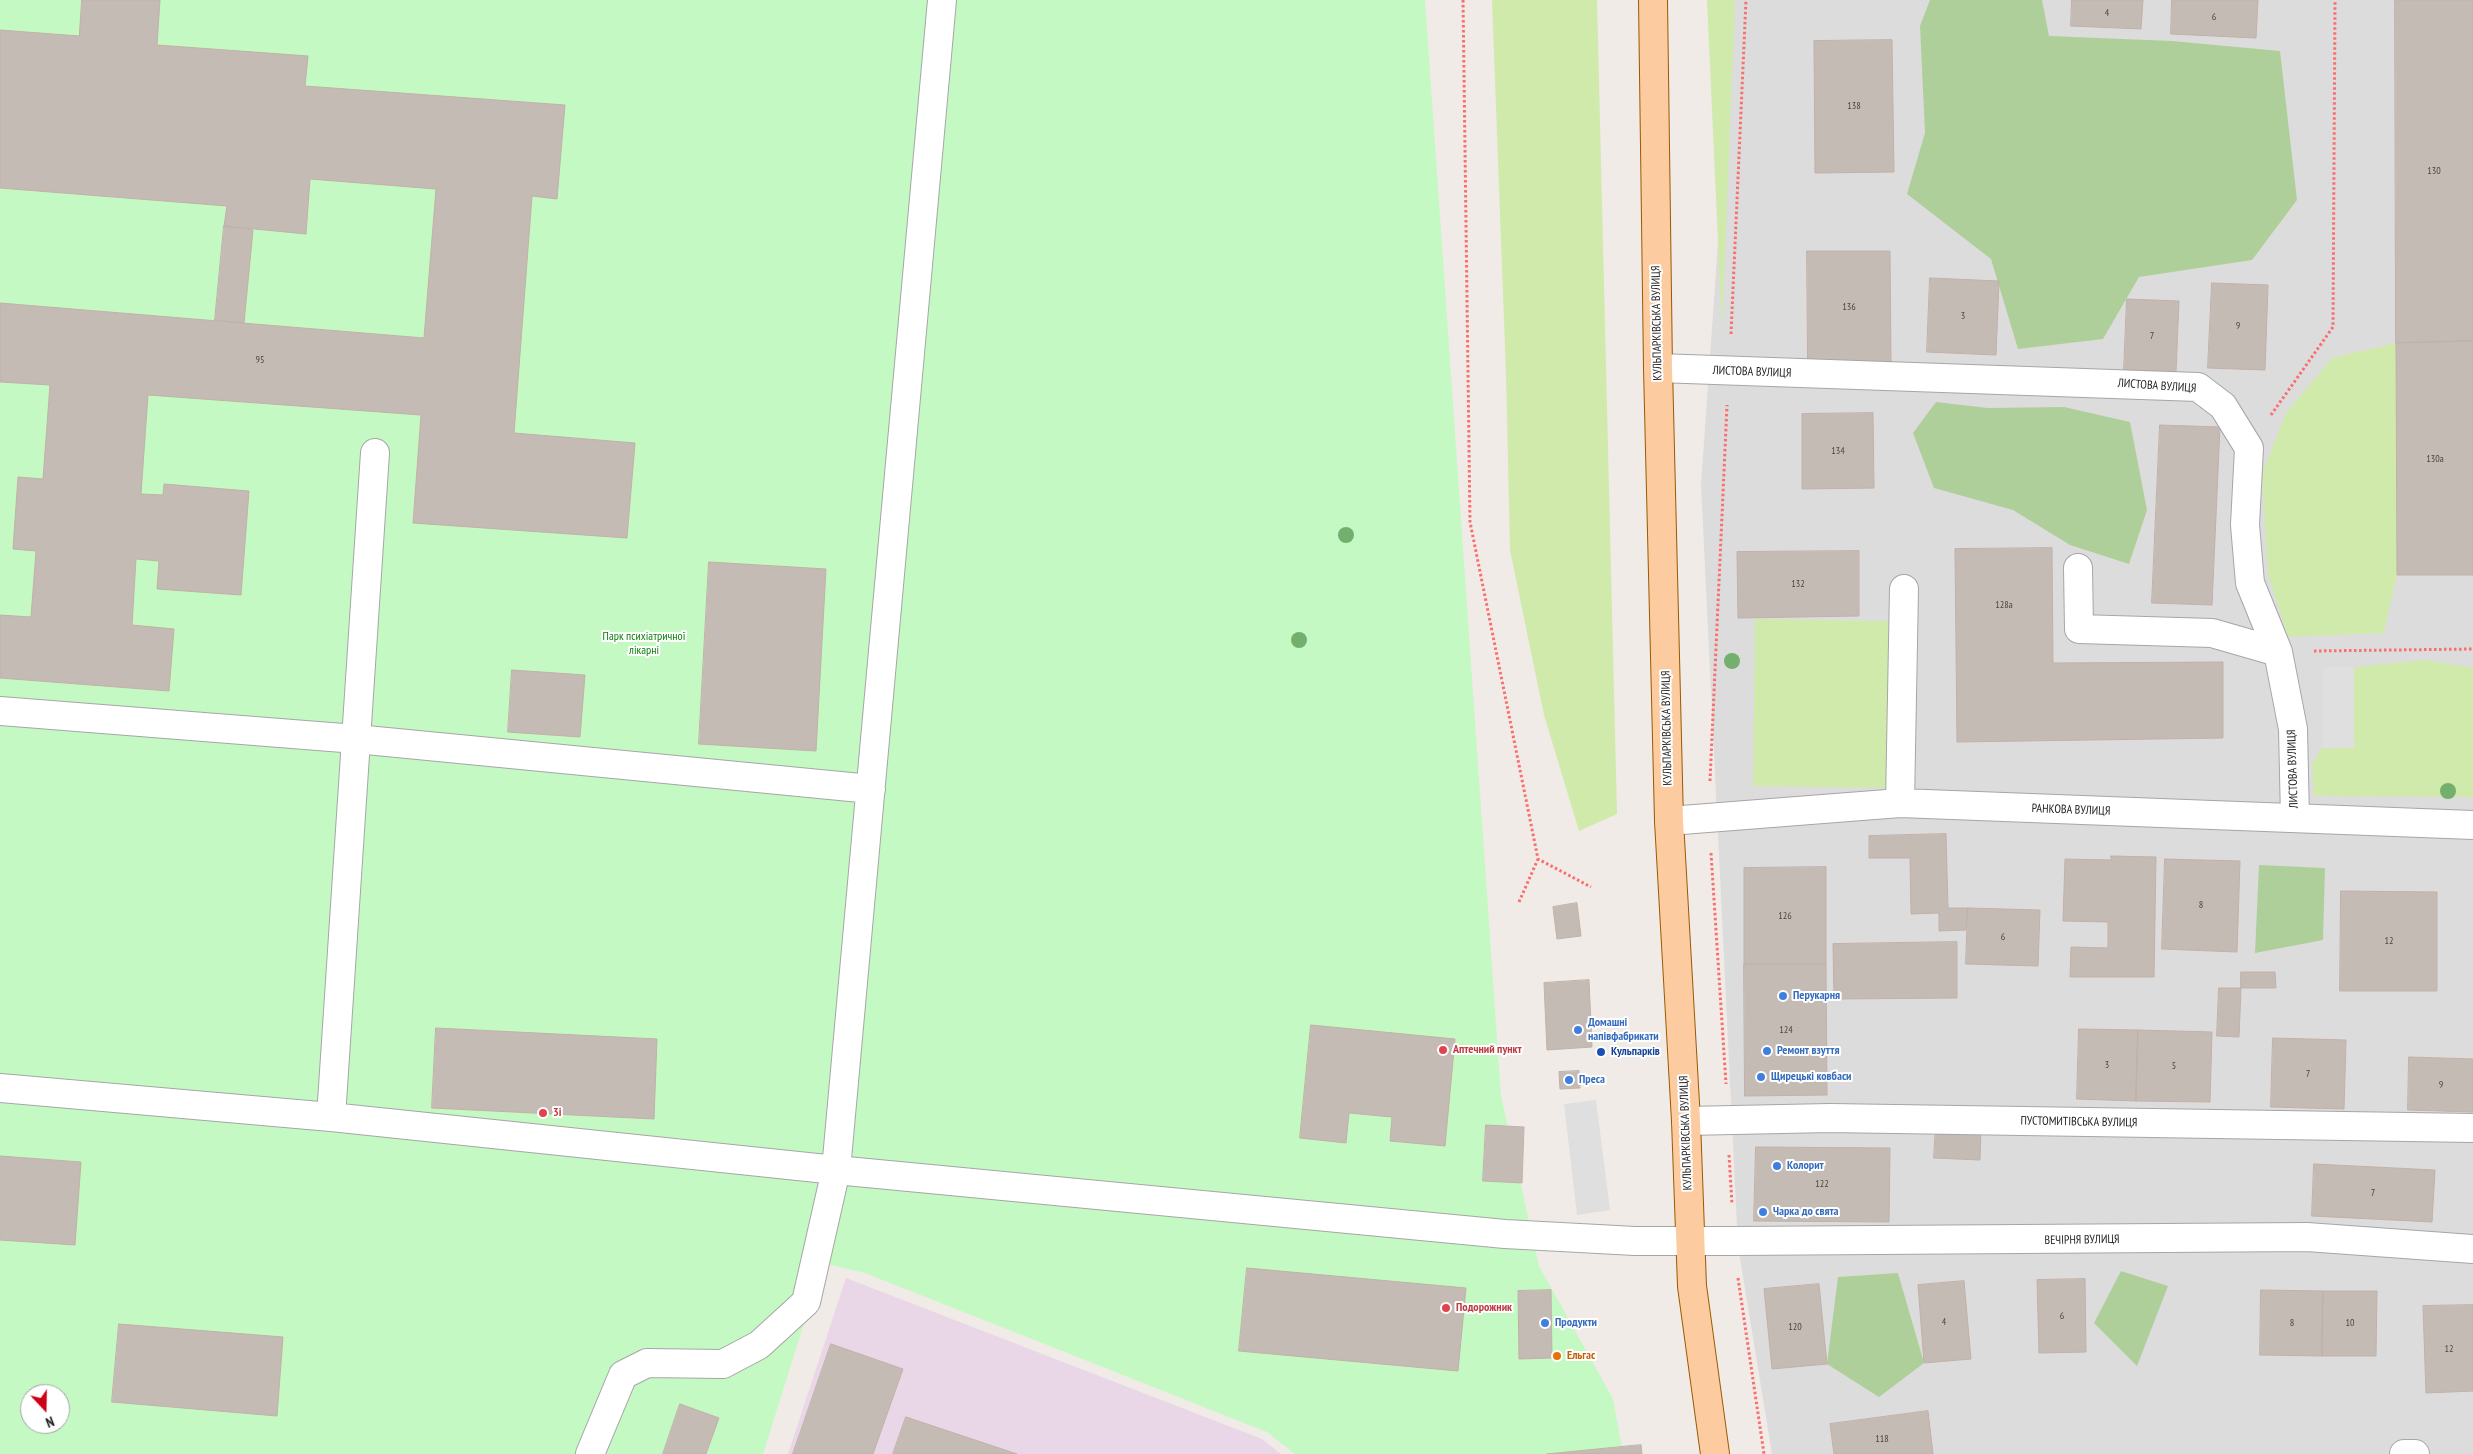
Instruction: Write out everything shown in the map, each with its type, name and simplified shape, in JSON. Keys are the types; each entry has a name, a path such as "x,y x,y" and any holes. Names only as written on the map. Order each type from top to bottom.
{"main road":[{"name":"КУЛЬПАРКІВСЬКА ВУЛИЦЯ","path":"1653,0 1658,368 1669,821 1686,1121 1692,1286 1715,1454"}],"street":[{"path":"590,1454 622,1375 648,1363 723,1364 759,1345 806,1302 836,1170 942,0"},
{"name":"ЛИСТОВА ВУЛИЦЯ","path":"1658,368 2198,386 2223,406 2249,448 2245,525 2250,583 2278,652 2293,730 2295,818"},
{"path":"331,1117 375,453"},
{"path":"2078,568 2079,628 2212,633 2278,652"},
{"path":"1900,804 1904,589"},
{"path":"0,711 356,739 871,789"},
{"name":"РАНКОВА ВУЛИЦЯ","path":"1669,821 1900,804 2473,825"},
{"name":"ВЕЧІРНЯ ВУЛИЦЯ","path":"0,1088 331,1117 836,1170 1505,1234 1635,1241 1886,1242 2307,1237 2473,1249"},
{"name":"ПУСТОМИТІВСЬКА ВУЛИЦЯ","path":"1686,1121 1830,1118 2473,1128"},
{"path":"2404,1454 2415,1454"}],"path":[{"path":"1462,0 1470,522 1538,859 1519,902"},
{"path":"2249,448 2332,327 2335,0"},
{"path":"2278,652 2473,649"},
{"path":"1711,850 1726,1092"},
{"path":"1538,859 1591,886"},
{"path":"1729,1152 1732,1210"},
{"path":"1738,1272 1764,1454"}],"shaded area":[{"path":"1735,0 2473,0 2473,1454 1772,1454 1738,1246 1701,485"},
{"path":"2323,667 2354,667 2354,748 2322,748"},
{"path":"1596,1100 1610,1210 1577,1215 1564,1104"},
{"path":"846,1278 1262,1439 1281,1454 788,1454"}],"green space":[{"name":"Парк психіатричної лікарні","path":"0,0 1425,0 1501,1096 1539,1266 1613,1399 1623,1454 1295,1454 1267,1432 865,1273 823,1263 763,1454 0,1454"},
{"path":"1492,0 1597,0 1617,814 1579,831 1544,715 1510,550 1506,374"},
{"path":"1707,0 1735,0 1722,330"},
{"path":"1930,0 2042,0 2049,36 2172,41 2280,51 2297,200 2252,260 2139,277 2103,339 2018,349 1991,259 1907,194 1925,133 1920,26"},
{"path":"2396,343 2397,575 2384,633 2288,637 2268,574 2262,474 2286,413 2332,358"},
{"path":"1936,402 1988,408 2064,407 2130,422 2147,510 2129,564 2070,545 2013,510 1934,488 1913,433"},
{"path":"1755,619 1891,621 1888,788 1753,786"},
{"path":"2427,660 2473,668 2473,797 2314,796 2312,764 2322,748 2354,748 2354,667"},
{"path":"2259,865 2325,868 2323,940 2255,953"},
{"path":"2121,1271 2168,1286 2137,1366 2094,1323"},
{"path":"1898,1273 1924,1363 1879,1397 1827,1364 1838,1277"}],"building":[{"path":"82,0 160,0 157,45 308,56 305,86 565,105 557,199 532,196 514,433 635,443 627,538 413,523 421,415 148,395 141,494 163,495 164,484 249,491 241,595 157,589 159,561 136,559 132,625 174,629 169,691 0,678 0,615 31,617 36,551 13,549 18,477 43,479 50,385 0,382 0,303 424,338 436,189 310,179 306,234 224,226 227,206 0,188 0,30 79,36"},
{"path":"2072,0 2143,0 2141,29 2071,26"},
{"path":"2172,0 2258,0 2256,38 2171,34"},
{"path":"2395,0 2473,0 2473,341 2396,343"},
{"path":"1892,40 1894,172 1815,173 1814,41"},
{"path":"224,226 253,230 244,323 215,320"},
{"path":"1807,251 1890,251 1891,362 1808,363"},
{"path":"1930,278 1999,281 1996,355 1927,352"},
{"path":"2212,283 2268,285 2265,370 2208,368"},
{"path":"2127,299 2179,301 2176,372 2124,370"},
{"path":"2473,341 2473,575 2397,575 2396,343"},
{"path":"1873,413 1874,488 1802,489 1802,414"},
{"path":"2160,425 2220,427 2212,605 2152,603"},
{"path":"2052,548 2053,663 2223,662 2223,738 1957,742 1955,549"},
{"path":"1859,551 1859,616 1738,618 1737,552"},
{"path":"709,562 826,569 816,751 699,744"},
{"path":"512,670 585,675 580,737 508,732"},
{"path":"1946,834 1948,908 1968,908 1966,930 1939,931 1939,913 1911,914 1910,858 1869,858 1869,836"},
{"path":"2111,856 2156,857 2154,977 2070,977 2071,947 2108,948 2108,922 2063,921 2065,859 2111,860"},
{"path":"2165,859 2240,861 2237,952 2162,949"},
{"path":"1826,867 1826,964 1744,964 1744,868"},
{"path":"2341,891 2437,892 2437,991 2340,991"},
{"path":"1577,903 1581,936 1557,939 1553,907"},
{"path":"1968,908 2040,910 2038,966 1966,964"},
{"path":"1957,942 1957,998 1834,999 1833,944"},
{"path":"1744,964 1826,964 1827,1095 1745,1096"},
{"path":"2241,972 2275,972 2276,988 2241,988"},
{"path":"1589,980 1592,1047 1547,1050 1544,983"},
{"path":"2219,988 2241,988 2239,1037 2217,1036"},
{"path":"1311,1025 1455,1039 1445,1146 1390,1141 1392,1117 1349,1113 1346,1143 1300,1138"},
{"path":"436,1028 657,1039 654,1119 432,1108"},
{"path":"2079,1029 2138,1030 2136,1101 2077,1099"},
{"path":"2138,1030 2212,1032 2210,1102 2136,1101"},
{"path":"2273,1038 2346,1040 2344,1109 2271,1107"},
{"path":"2409,1057 2473,1059 2473,1112 2408,1110"},
{"name":"Преса","path":"1579,1071 1580,1088 1560,1089 1559,1072"},
{"path":"1486,1125 1524,1127 1522,1183 1483,1181"},
{"path":"1936,1126 1981,1128 1980,1160 1934,1158"},
{"path":"1756,1147 1890,1148 1889,1222 1754,1221"},
{"path":"0,1156 81,1162 75,1245 0,1240"},
{"path":"2314,1164 2435,1170 2432,1222 2312,1216"},
{"path":"1247,1268 1466,1288 1458,1371 1239,1351"},
{"path":"2085,1279 2086,1352 2039,1353 2037,1280"},
{"path":"1964,1281 1971,1359 1924,1363 1918,1285"},
{"path":"1819,1284 1827,1364 1772,1369 1764,1289"},
{"path":"1551,1290 1552,1358 1519,1359 1518,1291"},
{"path":"2261,1290 2323,1291 2322,1356 2260,1355"},
{"path":"2323,1291 2377,1291 2376,1356 2322,1356"},
{"path":"2473,1305 2473,1391 2426,1393 2423,1306"},
{"path":"119,1324 283,1337 277,1416 112,1402"},
{"path":"831,1344 903,1369 873,1454 793,1454"},
{"path":"680,1404 719,1418 706,1454 663,1454"},
{"path":"1928,1411 1933,1454 1834,1454 1830,1424"},
{"path":"906,1417 1017,1454 893,1454"},
{"path":"1641,1445 1642,1454 1547,1454"}],"place":[{"name":"Перукарня","path":"1783,996"},
{"name":"Домашні напівфабрикати","path":"1578,1030"},
{"name":"Аптечний пункт","path":"1443,1050"},
{"name":"Ремонт взуття","path":"1767,1051"},
{"name":"Кульпарків","path":"1601,1052"},
{"name":"Щирецькі ковбаси","path":"1761,1077"},
{"name":"Преса","path":"1569,1080"},
{"name":"3і","path":"543,1113"},
{"name":"Колорит","path":"1777,1166"},
{"name":"Чарка до свята","path":"1763,1212"},
{"name":"Подорожник","path":"1446,1308"},
{"name":"Продукти","path":"1545,1323"},
{"name":"Ельгас","path":"1557,1356"}]}
